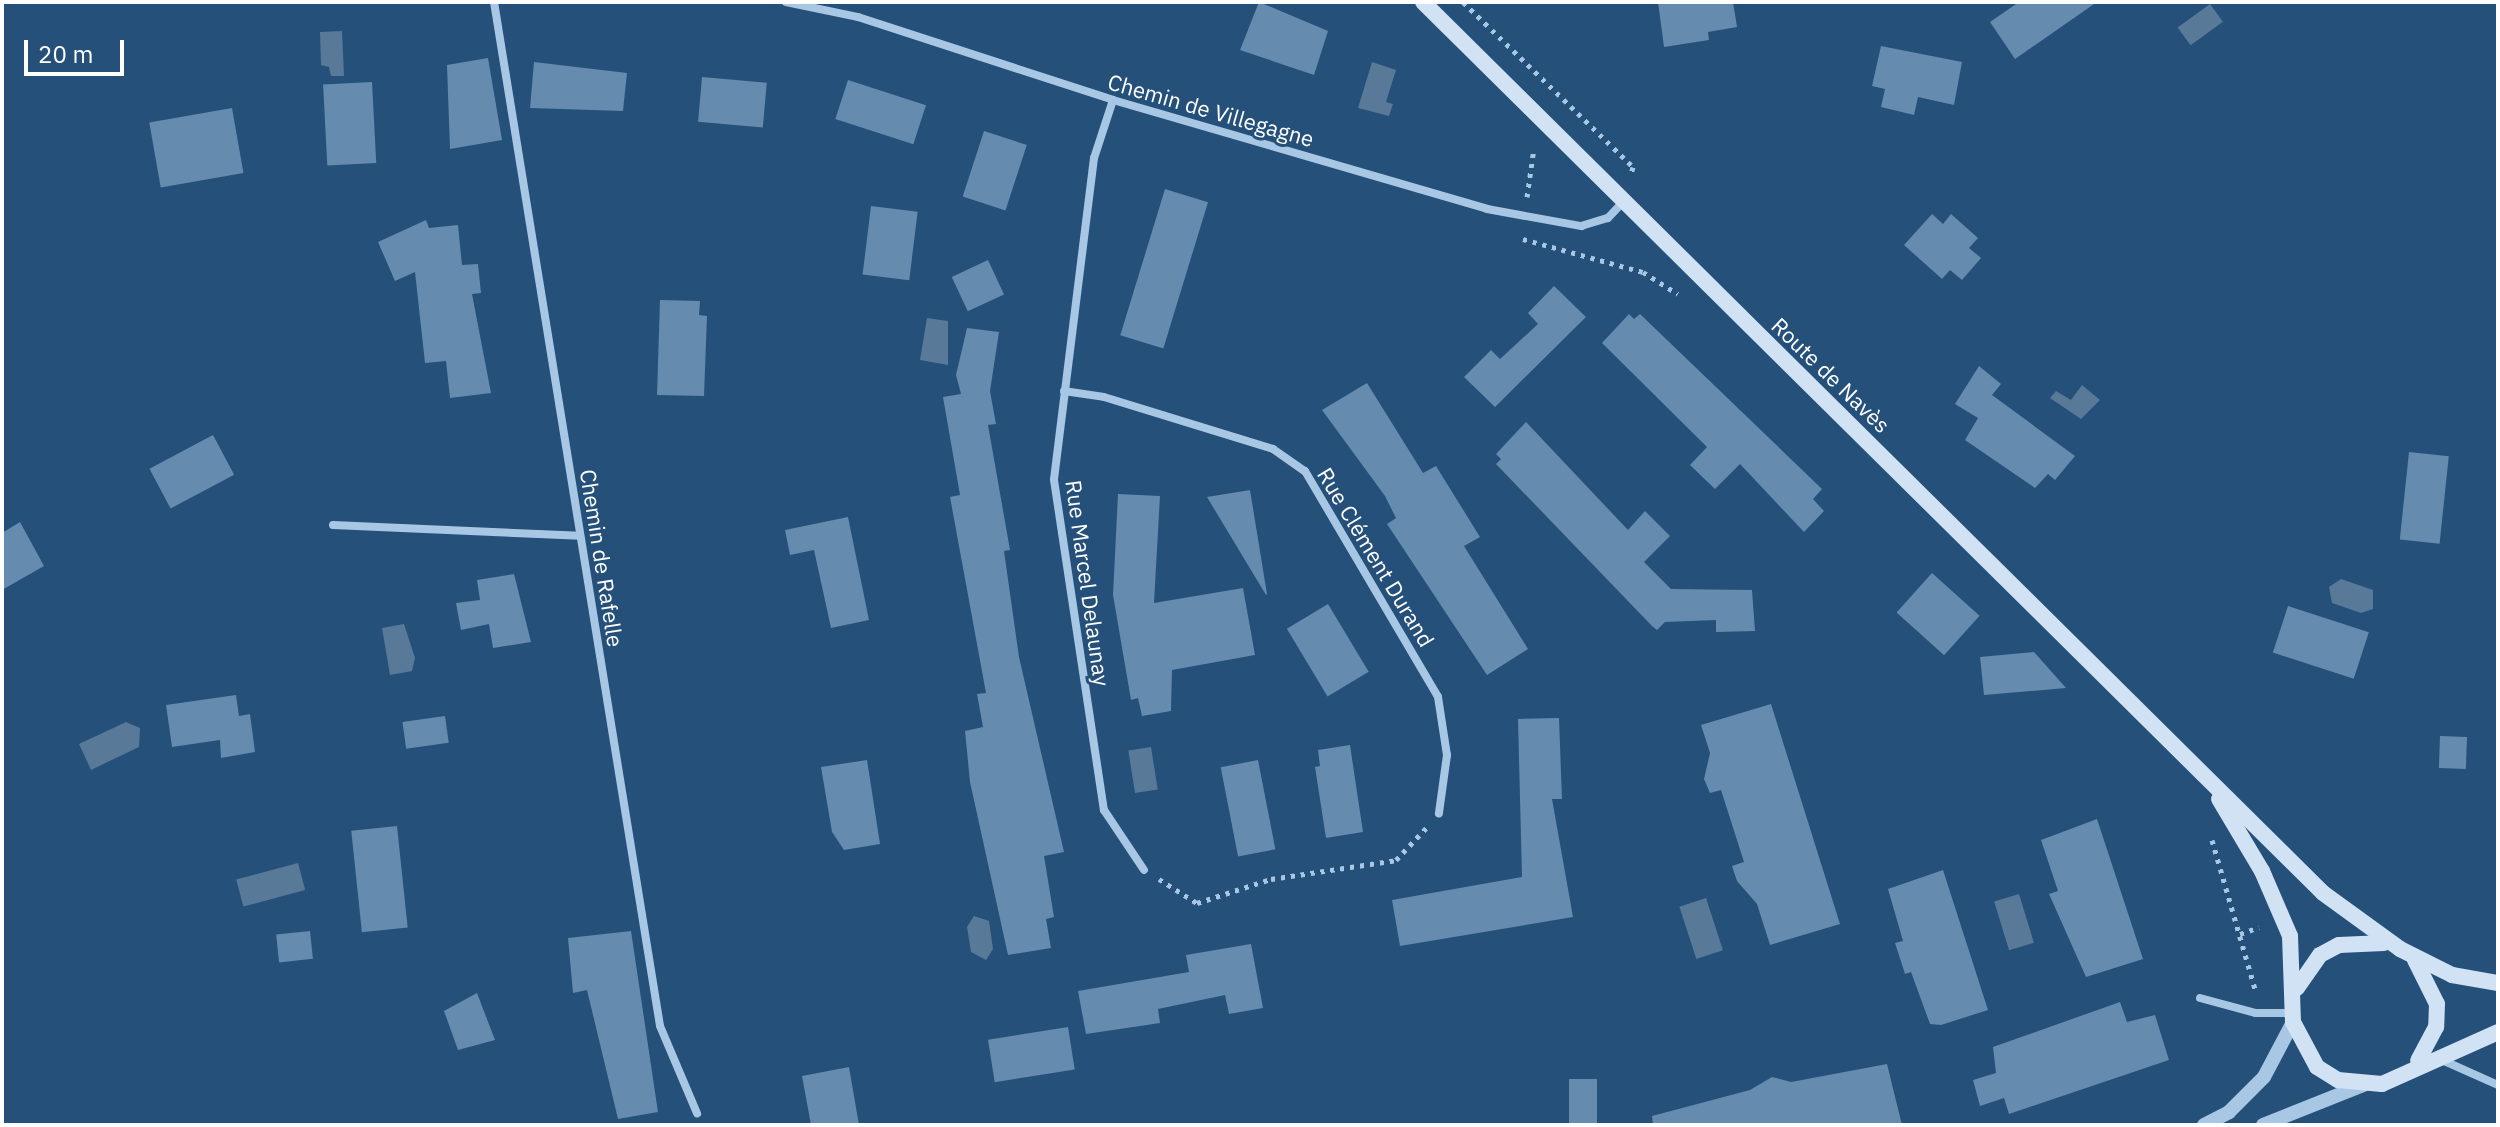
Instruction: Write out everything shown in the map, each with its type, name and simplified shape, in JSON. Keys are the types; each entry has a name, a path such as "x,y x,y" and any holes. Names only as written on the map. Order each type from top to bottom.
{"main road":[{"name":"Route de Navès","path":"1423,2 2341,910 2400,949"},
{"path":"2208,781 2283,918 2294,951 2296,990 2293,1018 2317,1067 2363,1085 2498,1032"},
{"path":"2296,990 2306,970 2339,945 2370,941 2400,949 2452,975 2498,983"},
{"path":"2400,949 2418,963 2437,1004 2429,1048 2422,1062"}],"street":[{"name":"Chemin de Rafelle","path":"494,2 660,1026 697,1113"},
{"name":"Chemin de Villegagne","path":"786,2 858,17 1113,100 1487,209 1565,225 1596,223 1623,202"},
{"name":"Rue Marcel Delaunay","path":"1113,100 1094,158 1064,391 1055,505 1102,795 1121,843 1144,870"},
{"name":"Rue Clément Durand","path":"1064,391 1104,397 1273,449 1305,471 1438,697 1447,755 1439,813"},
{"path":"333,525 580,536"},
{"path":"2200,998 2256,1013 2293,1018 2264,1077 2229,1112 2204,1125"},
{"path":"2422,1062 2466,1066 2498,1085"},
{"path":"2263,1125 2363,1085"}],"path":[{"path":"1527,197 1534,143"},
{"path":"1514,236 1643,272 1682,297"},
{"path":"1144,870 1197,903 1271,879 1396,860 1439,813"},
{"path":"2206,826 2240,934 2256,1013"},
{"path":"2240,934 2272,923"}],"water":[{"path":"2210,4 2223,22 2191,45 2178,28"},
{"path":"342,31 344,76 331,76 329,67 321,65 320,32"},
{"path":"1372,62 1396,70 1386,102 1393,104 1389,116 1358,108"},
{"path":"927,318 948,321 948,365 920,360"},
{"path":"2082,385 2100,400 2081,419 2050,398 2056,391 2071,400"},
{"path":"2341,579 2373,590 2373,609 2361,613 2332,603 2329,587"},
{"path":"404,624 415,658 412,671 390,675 382,628"},
{"path":"126,722 140,728 139,747 91,770 79,744"},
{"path":"1151,747 1158,789 1135,793 1128,751"},
{"path":"298,863 305,890 243,907 236,880"},
{"path":"2019,894 2034,943 2009,950 1994,902"},
{"path":"1706,898 1723,950 1696,959 1679,907"},
{"path":"974,916 989,921 993,949 986,960 971,952 967,927"}],"building":[{"path":"1259,2 1328,31 1314,75 1240,50"},
{"path":"1658,2 1733,2 1737,27 1708,32 1709,40 1664,47"},
{"path":"2019,2 2097,2 2015,59 1990,22"},
{"path":"1881,46 1962,62 1954,105 1918,97 1914,115 1881,107 1885,89 1872,86"},
{"path":"488,58 502,140 450,149 447,65"},
{"path":"534,62 627,73 623,111 530,108"},
{"path":"702,77 767,83 763,127 698,122"},
{"path":"848,80 926,105 913,144 835,119"},
{"path":"372,82 376,163 327,165 323,85"},
{"path":"232,108 243,173 161,188 149,123"},
{"path":"984,131 1027,145 1005,211 963,197"},
{"path":"1165,189 1208,202 1163,348 1120,335"},
{"path":"871,206 918,212 909,280 863,274"},
{"path":"1932,214 1943,224 1951,214 1978,238 1969,248 1981,258 1962,280 1950,270 1942,279 1904,245"},
{"path":"426,220 429,228 458,225 462,265 478,264 481,293 472,294 491,393 450,398 446,361 425,363 415,272 395,281 378,242"},
{"path":"988,260 1004,294 968,311 952,277"},
{"path":"1554,286 1586,317 1495,407 1464,377 1491,350 1500,359 1538,324 1528,313"},
{"path":"660,300 700,301 699,315 707,316 704,396 657,395"},
{"path":"1629,314 1634,319 1640,314 1822,489 1813,499 1824,511 1804,532 1740,464 1715,489 1690,465 1707,447 1602,343"},
{"path":"967,328 999,332 990,391 996,424 988,425 1010,550 1004,551 1019,657 1064,852 1044,856 1054,917 1046,919 1051,948 1008,955 970,782 965,731 983,727 977,694 986,693 950,497 960,495 943,397 961,394 956,375"},
{"path":"1979,366 2001,384 1992,395 2075,456 2055,480 2048,474 2035,488 1965,440 1978,418 1955,404"},
{"path":"1367,383 1423,473 1436,466 1480,537 1464,546 1528,649 1487,675 1387,524 1396,518 1385,496 1322,410"},
{"path":"1526,422 1628,530 1645,511 1670,536 1644,562 1671,589 1752,590 1755,631 1716,632 1716,620 1665,622 1657,630 1652,626 1496,464 1501,459 1496,454"},
{"path":"213,435 234,475 171,509 149,469"},
{"path":"2409,452 2449,456 2440,544 2400,540"},
{"path":"1250,490 1267,594 1266,595 1207,497"},
{"path":"1118,494 1160,496 1154,603 1243,588 1255,655 1172,670 1171,711 1142,716 1138,698 1131,700 1113,595"},
{"path":"848,517 869,620 831,628 814,550 790,555 785,530"},
{"path":"20,522 44,566 2,590 2,533"},
{"path":"1932,573 1980,616 1944,655 1897,612"},
{"path":"514,574 531,642 493,648 489,624 461,630 456,603 480,600 477,580"},
{"path":"1328,604 1369,672 1328,696 1287,629"},
{"path":"2288,606 2369,632 2354,679 2273,653"},
{"path":"2034,652 2066,688 1984,695 1980,657"},
{"path":"236,695 239,716 250,714 255,752 221,758 220,740 172,747 166,705"},
{"path":"1771,704 1840,924 1770,945 1757,904 1737,881 1732,866 1744,862 1721,790 1710,793 1704,779 1710,753 1701,725"},
{"path":"445,716 449,743 406,749 402,722"},
{"path":"1559,718 1562,799 1552,799 1573,917 1400,946 1392,900 1522,877 1518,719"},
{"path":"2440,736 2467,737 2466,769 2439,768"},
{"path":"1350,745 1363,832 1326,838 1315,767 1320,766 1318,750"},
{"path":"867,760 880,844 844,850 832,832 821,767"},
{"path":"1258,760 1275,849 1238,857 1221,767"},
{"path":"2097,819 2143,959 2086,977 2049,894 2058,891 2041,840"},
{"path":"397,826 408,927 362,932 351,831"},
{"path":"1943,870 1988,1010 1941,1025 1930,1024 1911,972 1905,974 1895,943 1903,941 1888,889"},
{"path":"310,931 313,959 279,962 276,935"},
{"path":"631,931 658,1112 618,1119 587,990 573,993 568,938"},
{"path":"1251,944 1263,1008 1229,1014 1225,995 1158,1009 1160,1023 1086,1034 1078,991 1189,972 1186,955"},
{"path":"477,993 495,1040 458,1050 444,1011"},
{"path":"2120,1002 2127,1022 2155,1015 2169,1060 2009,1114 2004,1098 1980,1106 1973,1080 1996,1073 1993,1047"},
{"path":"1068,1027 1075,1069 995,1082 988,1040"},
{"path":"1887,1064 1902,1125 1653,1125 1652,1116 1750,1090 1772,1077 1791,1082"},
{"path":"849,1067 859,1125 811,1125 802,1076"},
{"path":"1569,1079 1597,1079 1597,1125 1569,1125"}]}
